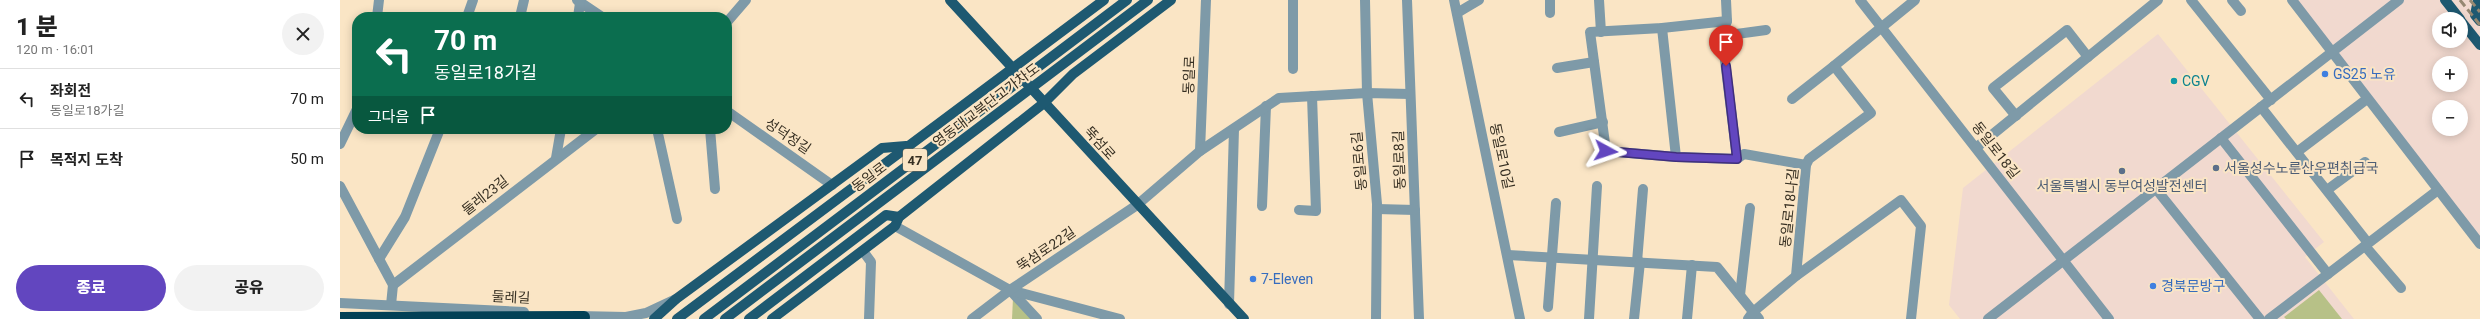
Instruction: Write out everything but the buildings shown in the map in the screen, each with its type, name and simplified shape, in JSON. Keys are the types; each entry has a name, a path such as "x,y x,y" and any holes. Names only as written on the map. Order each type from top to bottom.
{"highway":[{"path":"340,318 584,317"}],"main road":[{"name":"뚝섬로","path":"950,0 1137,205 1244,319"},
{"path":"677,319 828,207 906,146 1104,0"},
{"name":"동일로","path":"704,319 1127,0"},
{"name":"영동대교북단고가차도","path":"725,319 1148,0"},
{"path":"772,319 863,251 897,221 1044,103 1073,74 1171,0"},
{"path":"2445,0 2454,12"},
{"path":"2478,0 2478,18"},
{"path":"2468,30 2480,45"},
{"path":"654,319 676,299 882,148 906,146"},
{"path":"749,319 886,216 897,221"}],"street":[{"path":"378,12 379,0"},
{"path":"469,12 473,0"},
{"path":"521,12 524,0"},
{"path":"732,16 746,0"},
{"name":"동일로","path":"1200,151 1206,0"},
{"path":"1292,0 1293,69"},
{"name":"동일로6길","path":"1365,0 1367,93 1377,210 1376,319"},
{"name":"동일로8길","path":"1408,0 1410,94 1419,319"},
{"name":"동일로10길","path":"1454,0 1508,255 1520,319"},
{"path":"1457,13 1479,0"},
{"path":"1550,0 1550,13"},
{"path":"1599,0 1601,32"},
{"path":"1726,0 1727,21 1722,36 1737,159"},
{"name":"동일로18길","path":"1860,0 1977,147 2109,319"},
{"path":"1792,99 1915,0"},
{"path":"1977,147 2158,0"},
{"path":"2191,0 2271,100"},
{"path":"2232,0 2241,11"},
{"path":"2292,0 2333,51 2367,98 2480,244"},
{"path":"1988,319 2399,0"},
{"path":"578,12 579,1"},
{"path":"579,1 595,12"},
{"path":"1727,21 1662,28 1590,32 1606,151 1676,157 1737,159 1744,154 1806,165"},
{"path":"1662,28 1676,157"},
{"path":"1722,36 1766,30"},
{"path":"2016,116 1993,88 2067,30 2088,57"},
{"path":"1557,68 1594,62"},
{"name":"동일로18나길","path":"1796,276 1806,165 1809,159 1871,113 1834,66"},
{"name":"뚝섬로22길","path":"972,319 1010,290 1137,205 1200,151 1278,98 1367,93 1410,94"},
{"path":"1298,210 1316,211 1312,96"},
{"path":"2297,152 2367,98"},
{"path":"1262,206 1266,106"},
{"path":"2261,107 2327,190 2401,288"},
{"name":"성덕정길","path":"732,115 832,185"},
{"path":"340,144 352,119"},
{"path":"1559,132 1603,122"},
{"path":"1230,304 1234,129"},
{"path":"379,260 405,217 438,134"},
{"path":"556,158 560,134"},
{"name":"둘레23길","path":"393,285 589,134"},
{"path":"658,134 677,219"},
{"path":"710,134 715,189"},
{"path":"2222,138 2328,274"},
{"path":"2327,190 2365,162"},
{"path":"340,186 393,285 391,305"},
{"path":"1589,319 1597,186"},
{"path":"1634,319 1643,189"},
{"path":"2156,189 2260,319"},
{"path":"2269,319 2438,190"},
{"path":"1508,255 1717,267 1740,295 1754,317 1796,276 1901,200 1921,226 1911,319"},
{"path":"1548,308 1556,204"},
{"path":"1740,295 1750,208"},
{"path":"1377,210 1415,210"},
{"path":"897,221 1010,290 1037,319"},
{"path":"863,251 871,262 869,319"},
{"path":"1687,319 1692,265"},
{"path":"1010,290 1120,319"},
{"name":"둘레길","path":"340,303 584,317 632,316 646,313 676,299"}],"shaded area":[{"path":"2293,0 2480,0 2480,237"},
{"path":"2158,34 2324,242 2305,257 2354,319 1960,319 1949,305 1963,188"}],"green space":[{"path":"2319,290 2342,319 2286,319 2284,317"},
{"path":"1013,298 1031,319 1012,319"}],"railway":[{"path":"2460,0 2480,25"},
{"path":"2470,0 2480,12"}],"place":[{"name":"GS25 노유","path":"2325,74"},
{"name":"CGV","path":"2174,81"},
{"name":"서울성수노룬산우편취급국","path":"2216,168"},
{"name":"서울특별시 동부여성발전센터","path":"2122,171"},
{"name":"7-Eleven","path":"1253,279"},
{"name":"경북문방구","path":"2153,286"}],"route":[{"path":"1606,151 1676,157 1737,159 1726,66"}]}
